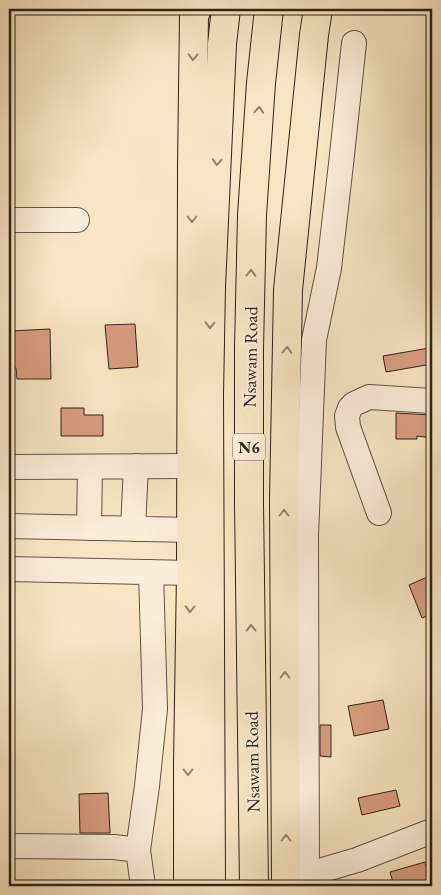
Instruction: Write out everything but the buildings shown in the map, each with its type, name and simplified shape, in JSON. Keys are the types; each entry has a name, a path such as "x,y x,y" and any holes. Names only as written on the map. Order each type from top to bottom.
{"main road":[{"path":"188,886 192,167 194,16 197,9"},
{"name":"N6","path":"211,886 209,386 211,288 222,44 226,9"},
{"name":"Nsawam Road","path":"254,886 249,512 249,348 252,214 261,83 269,9"},
{"path":"296,882 284,499 288,290 318,9"}],"street":[{"path":"354,43 342,164 328,268 314,340 296,882 432,832"},
{"path":"9,220 77,220"},
{"path":"379,513 348,427 347,416 350,408 369,397 432,401"},
{"path":"133,529 136,466"},
{"path":"9,467 191,466"},
{"path":"89,528 90,467"},
{"path":"9,526 191,530"},
{"path":"9,569 191,573"},
{"path":"142,886 138,850 155,709 151,572"},
{"path":"9,846 105,847 138,850"}]}
